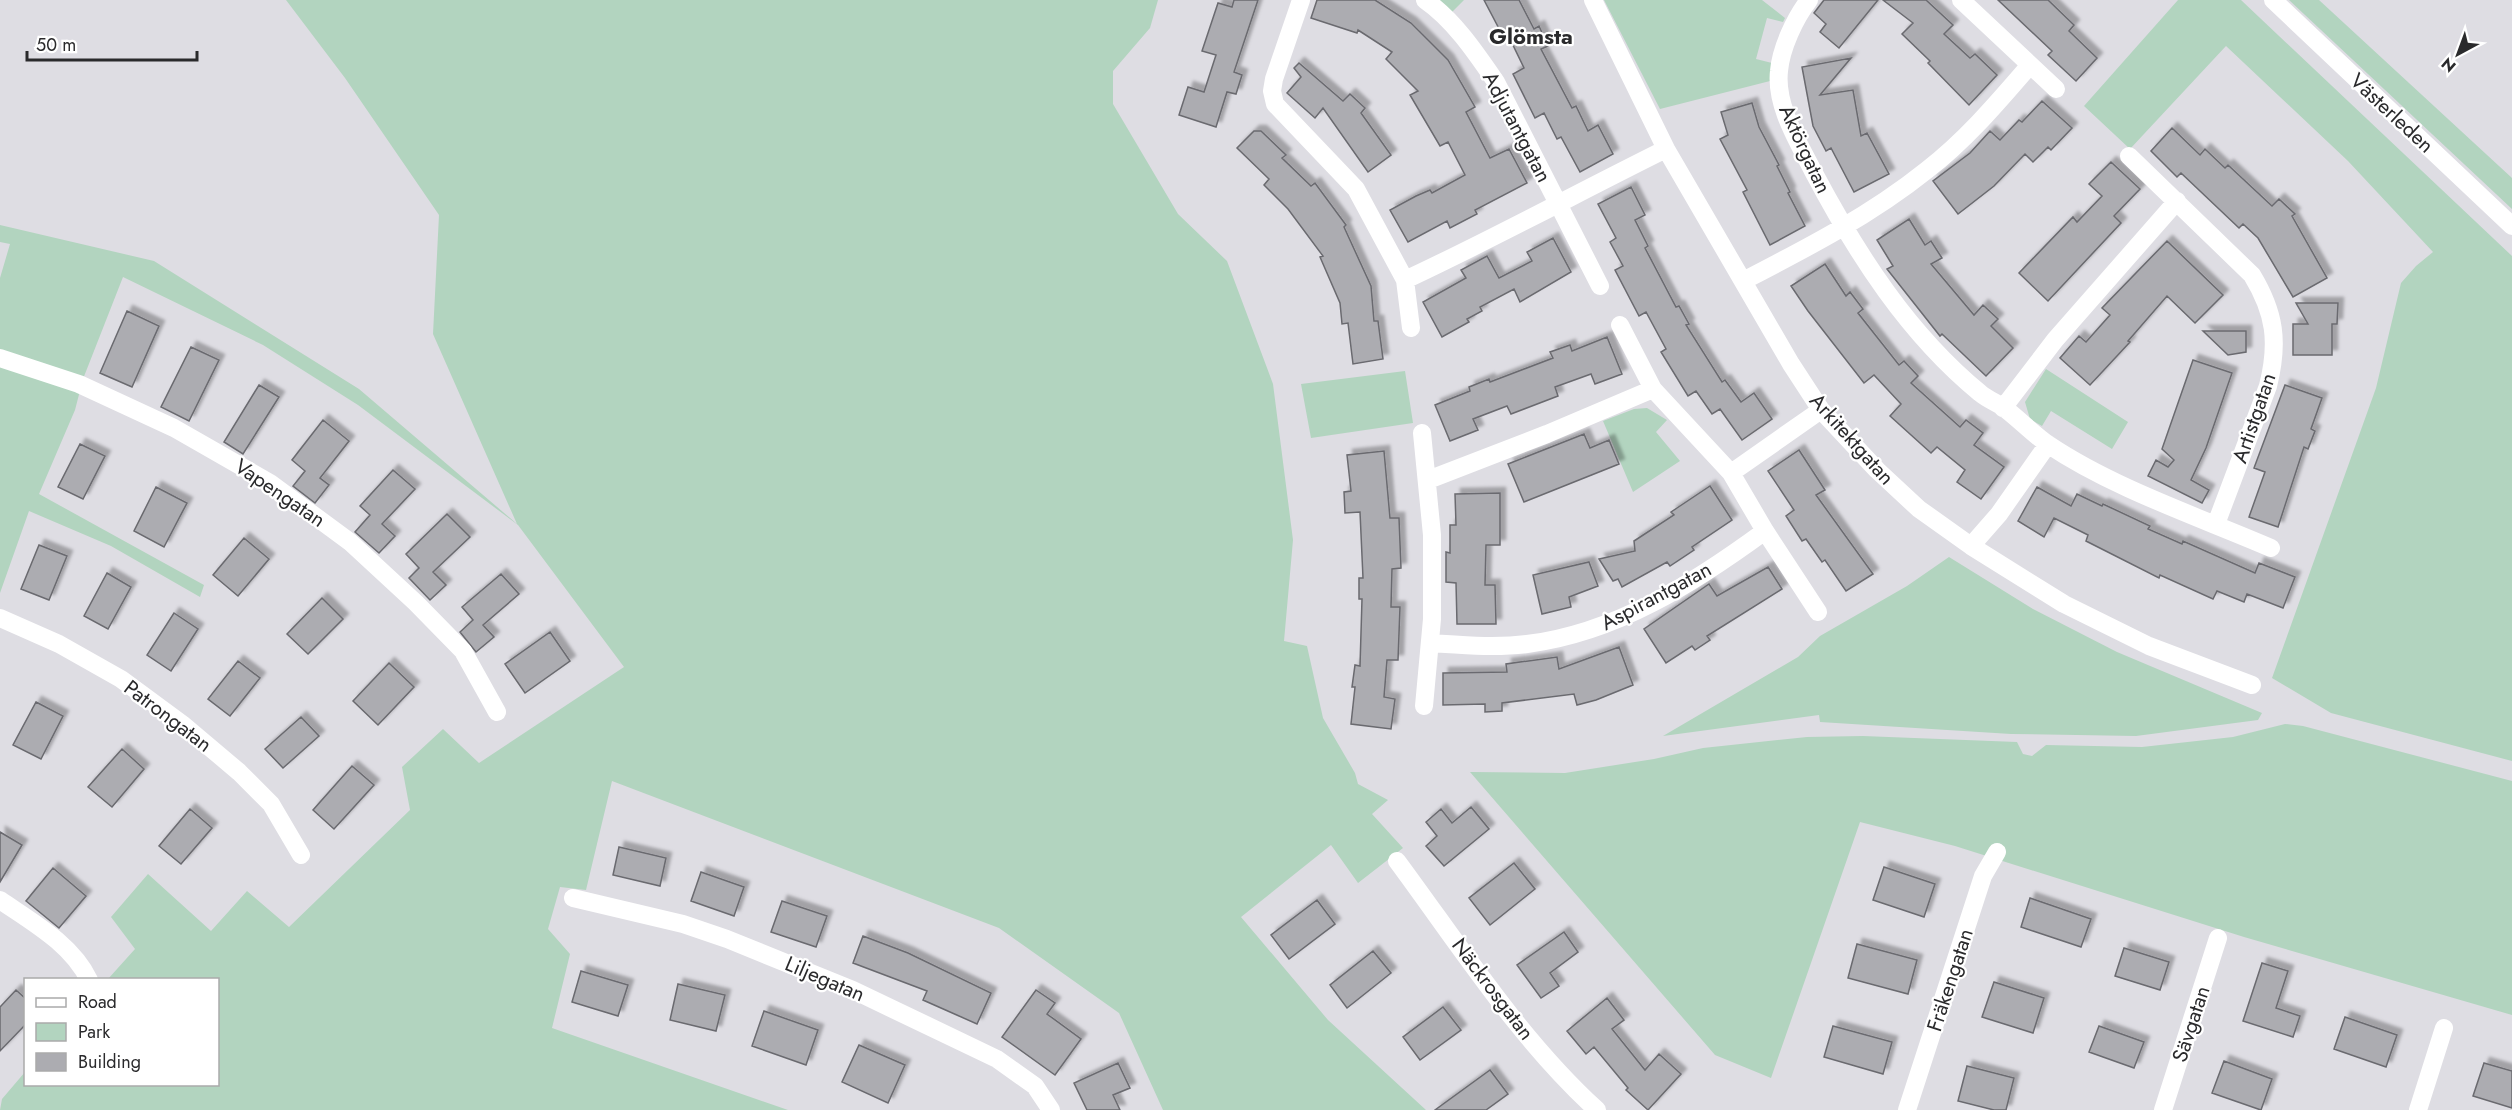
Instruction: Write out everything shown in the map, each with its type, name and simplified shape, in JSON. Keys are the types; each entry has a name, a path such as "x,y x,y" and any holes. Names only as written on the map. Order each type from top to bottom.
{"street":[{"path":"1301,0 1274,79 1272,91 1275,104 1356,189 1405,280 1411,328"},
{"name":"Adjutantgatan","path":"1425,0 1449,22 1476,53 1496,82 1557,203"},
{"name":"Arkitektgatan","path":"1593,0 1666,149 1791,364 1821,410 1877,470 1919,509 1971,546 2064,604 2139,641 2252,684"},
{"name":"Aktörgatan","path":"1809,0 1794,25 1779,71 1782,98 1795,136 1844,228 1914,329 1981,395 2003,408"},
{"path":"1961,0 2056,89"},
{"name":"Västerleden","path":"2273,0 2512,226"},
{"path":"1743,281 1844,228 1928,170 1987,115 2030,65"},
{"name":"Adjutantgatan","path":"1405,280 1491,240 1557,203 1666,149"},
{"name":"Artistgatan","path":"2129,156 2252,275 2265,296 2272,318 2273,363 2268,386 2216,524"},
{"path":"2177,201 2068,325 2003,408 2048,444 2132,488 2271,548"},
{"path":"1557,203 1600,286"},
{"path":"1620,325 1653,389 1731,473 1765,531 1818,612"},
{"name":"Vapengatan","path":"0,358 79,384 174,428 270,483 350,542 416,603 463,651 497,712"},
{"path":"1428,480 1547,434 1653,389"},
{"path":"1731,473 1821,410"},
{"path":"1422,433 1432,535 1432,619 1424,706"},
{"path":"1971,546 1999,514 2048,444"},
{"name":"Aspirantgatan","path":"1430,643 1488,646 1526,644 1571,636 1613,622 1649,604 1727,558 1765,531"},
{"name":"Patrongatan","path":"0,618 58,645 121,679 182,724 239,771 271,804 301,855"},
{"name":"Fräkengatan","path":"1907,1110 1983,876 1997,852"},
{"name":"Näckrosgatan","path":"1397,861 1475,968 1535,1044 1597,1110"},
{"name":"Liljegatan","path":"573,898 683,924 727,939 853,990 997,1059 1035,1086 1051,1110"},
{"path":"0,900 45,930 81,963 89,978"},
{"name":"Sävgatan","path":"2163,1110 2218,938"},
{"path":"2418,1110 2444,1028"}],"green space":[{"path":"286,0 1158,0 1150,28 1113,71 1113,104 1178,214 1227,261 1273,384 1293,540 1284,641 1307,646 1323,718 1355,773 1358,784 1388,800 1372,814 1403,848 1358,883 1331,845 1241,917 1328,1020 1426,1110 1163,1110 1119,1013 999,928 612,781 586,890 560,887 548,929 570,954 552,1028 788,1110 0,1110 2,1099 24,1073 24,1086 219,1086 219,978 109,978 135,949 111,917 148,874 211,931 247,891 289,927 410,810 402,767 443,729 479,763 624,667 518,525 358,405 263,345 123,277 83,379 75,410 39,494 204,585 200,597 111,546 29,511 0,593 0,278 10,244 0,242 0,225 154,261 359,389 517,524 433,334 439,215 345,78"},
{"path":"1437,0 1464,0 1452,12"},
{"path":"1604,0 1762,0 1785,18 1783,22 1767,18 1756,59 1772,63 1774,80 1660,109"},
{"path":"2178,0 2241,0 2512,256 2512,761 2331,713 2272,678 2376,388 2401,283 2433,252 2348,161 2226,46 2130,149 2084,106"},
{"path":"2289,0 2319,0 2512,178 2512,209"},
{"path":"2046,369 2128,422 2112,449 2051,411 2042,426 2030,419 2025,402"},
{"path":"1405,371 1413,423 1311,438 1301,384"},
{"path":"1647,408 1667,420 1656,432 1680,461 1633,492 1603,421 1634,409"},
{"path":"1949,557 2033,609 2117,652 2262,713 2258,720 2136,736 2011,734 1820,722 1819,715 1663,736 1798,657 1820,636 1907,586"},
{"path":"2285,724 2303,726 2512,781 2512,1015 2244,937 1955,846 1860,822 1771,1078 1715,1055 1470,772 1565,773 1654,759 1703,748 1807,737 1863,736 2017,742 2023,754 2032,756 2046,745 2142,747 2233,737"}],"building":[{"path":"1234,0 1258,0 1234,72 1242,75 1236,94 1227,92 1216,127 1179,115 1188,87 1204,92 1216,55 1202,51 1218,3 1232,7"},
{"path":"1317,0 1375,0 1411,23 1448,60 1475,107 1466,112 1490,158 1509,149 1527,183 1475,210 1477,214 1450,228 1447,221 1408,242 1390,210 1430,190 1432,193 1465,175 1448,142 1440,146 1410,95 1418,91 1386,59 1392,52 1358,30 1357,33 1311,18"},
{"path":"1484,0 1519,0 1534,29 1539,26 1548,46 1541,49 1572,108 1576,106 1588,131 1598,125 1613,154 1580,172 1561,137 1557,139 1544,113 1535,118 1513,74 1524,68 1508,35 1504,38"},
{"path":"1824,0 1878,0 1839,48 1820,32 1826,24 1814,13"},
{"path":"1883,0 1926,0 1953,25 1944,34 1970,58 1975,54 1997,75 1969,105 1928,63 1930,61 1902,34 1913,23"},
{"path":"1998,0 2048,0 2074,25 2069,31 2097,58 2076,81 2048,55 2052,51"},
{"path":"1851,58 1820,95 1853,90 1861,136 1867,133 1889,174 1854,192 1831,148 1826,151 1813,126 1802,67"},
{"path":"1299,63 1343,101 1350,94 1365,108 1361,113 1391,155 1368,172 1323,108 1315,118 1287,93 1301,77 1294,68"},
{"path":"2042,101 2072,128 2051,150 2048,147 2033,162 2025,154 1994,186 1958,214 1933,181 1970,153 1990,131 2000,140"},
{"path":"1752,103 1759,127 1779,165 1777,166 1790,192 1788,193 1805,226 1770,245 1743,192 1747,190 1720,139 1728,135 1721,112"},
{"path":"2172,128 2200,155 2205,149 2225,168 2228,165 2272,206 2279,199 2295,214 2292,216 2327,278 2293,297 2258,238 2243,224 2239,228 2181,173 2177,177 2151,151"},
{"path":"1254,131 1261,131 1286,155 1282,158 1311,186 1315,183 1346,225 1344,227 1371,286 1374,321 1378,321 1383,359 1353,364 1348,323 1342,324 1340,303 1320,257 1323,256 1288,209 1264,185 1269,179 1237,148"},
{"path":"2111,162 2140,189 2114,216 2121,223 2048,301 2019,273 2073,217 2077,222 2102,196 2089,184"},
{"path":"1631,187 1645,215 1635,220 1648,246 1645,248 1676,307 1679,306 1689,324 1686,325 1722,382 1725,380 1741,402 1754,393 1772,419 1742,440 1720,409 1712,414 1696,391 1688,396 1661,352 1666,349 1646,312 1639,316 1615,270 1623,266 1610,242 1616,238 1598,204"},
{"path":"1909,219 1925,245 1931,241 1942,258 1931,264 1974,315 1983,305 1998,319 1991,326 2013,348 1986,376 1942,334 1940,336 1887,269 1893,266 1877,240"},
{"path":"1553,238 1571,272 1520,302 1514,289 1480,307 1482,311 1467,319 1469,322 1442,337 1423,302 1466,278 1461,270 1487,256 1499,278 1532,261 1527,252"},
{"path":"2167,241 2223,295 2195,323 2167,296 2128,341 2130,342 2090,385 2060,358 2079,336 2086,342 2110,315 2102,308"},
{"path":"1825,264 1846,296 1850,292 1863,309 1858,313 1899,365 1904,361 1918,376 1911,383 1960,427 1966,420 1983,433 1974,445 2004,467 1981,499 1957,482 1965,470 1937,447 1931,453 1890,416 1901,404 1874,375 1864,383 1791,286"},
{"path":"2296,303 2338,303 2337,324 2332,324 2332,355 2293,355 2293,324 2308,324"},
{"path":"127,311 159,326 132,387 100,373"},
{"path":"2203,331 2246,331 2246,352 2228,355"},
{"path":"1607,337 1622,374 1595,384 1591,374 1555,387 1558,396 1511,414 1507,406 1473,419 1478,430 1450,441 1435,405 1470,391 1469,387 1489,379 1490,382 1553,358 1550,352 1570,345 1572,351"},
{"path":"191,347 219,360 189,421 161,407"},
{"path":"2193,360 2232,373 2206,448 2191,480 2209,490 2202,503 2148,476 2156,460 2168,467 2174,460 2162,449"},
{"path":"259,385 279,397 243,454 224,442"},
{"path":"2285,385 2322,398 2311,429 2315,431 2308,449 2304,447 2278,527 2249,517 2265,472 2254,468"},
{"path":"323,420 349,441 320,478 329,485 315,503 293,486 305,471 292,460"},
{"path":"1584,434 1590,448 1609,440 1619,464 1524,502 1508,464"},
{"path":"80,444 105,456 83,499 58,487"},
{"path":"1799,450 1825,490 1816,495 1873,574 1846,591 1825,560 1822,562 1806,539 1802,541 1786,516 1794,510 1768,471"},
{"path":"1384,451 1390,518 1399,518 1401,568 1392,569 1391,607 1400,607 1398,660 1387,660 1384,697 1395,699 1391,729 1351,724 1355,665 1360,666 1362,599 1359,599 1359,578 1363,578 1360,512 1345,513 1344,492 1351,491 1347,455"},
{"path":"393,470 415,489 382,524 395,536 379,553 355,532 370,515 360,506"},
{"path":"1710,486 1732,520 1692,547 1694,550 1670,566 1667,562 1622,587 1618,579 1613,581 1599,559 1635,551 1634,541 1674,515 1671,512"},
{"path":"156,487 187,503 164,547 134,531"},
{"path":"2037,487 2071,506 2077,494 2102,506 2103,504 2150,526 2148,529 2182,544 2183,541 2255,573 2259,563 2295,577 2283,608 2247,594 2244,602 2217,591 2213,599 2160,575 2159,578 2086,541 2088,535 2054,518 2044,537 2018,521"},
{"path":"1500,493 1500,545 1486,545 1485,585 1495,585 1496,624 1457,624 1456,583 1446,582 1446,552 1450,553 1450,525 1456,525 1455,494"},
{"path":"447,514 470,537 433,572 446,585 430,600 409,578 419,568 406,554"},
{"path":"244,538 269,559 238,596 213,575"},
{"path":"39,545 67,556 49,600 21,589"},
{"path":"1589,562 1598,586 1569,597 1571,607 1542,614 1533,575"},
{"path":"1768,567 1782,589 1707,636 1710,640 1695,650 1692,646 1666,663 1644,629 1709,584 1717,596"},
{"path":"107,573 131,587 108,629 84,616"},
{"path":"501,574 519,594 483,625 494,637 476,652 460,632 473,620 462,607"},
{"path":"322,598 343,619 308,654 287,634"},
{"path":"174,613 198,629 171,671 147,655"},
{"path":"550,632 570,661 525,693 505,664"},
{"path":"1619,647 1633,685 1596,700 1577,705 1574,694 1502,703 1502,711 1485,712 1485,704 1443,705 1443,673 1507,672 1506,664 1557,657 1559,669"},
{"path":"238,661 260,678 230,716 208,699"},
{"path":"389,663 414,687 378,725 353,701"},
{"path":"36,702 63,716 41,759 13,745"},
{"path":"301,717 319,736 283,768 265,749"},
{"path":"122,749 144,769 112,807 88,787"},
{"path":"352,766 374,785 334,829 313,810"},
{"path":"1471,807 1489,829 1444,866 1426,846 1437,836 1426,822 1441,809 1452,823"},
{"path":"190,809 212,828 181,864 159,846"},
{"path":"0,832 22,845 0,882"},
{"path":"619,847 666,858 660,886 613,875"},
{"path":"1514,863 1535,889 1490,925 1469,898"},
{"path":"1884,867 1935,884 1924,917 1873,900"},
{"path":"53,868 86,896 59,928 26,901"},
{"path":"701,872 744,887 734,916 691,901"},
{"path":"2030,898 2091,919 2081,947 2021,927"},
{"path":"1317,900 1335,924 1289,959 1271,935"},
{"path":"782,901 827,916 816,947 771,932"},
{"path":"1564,932 1578,952 1550,973 1559,986 1541,998 1517,965"},
{"path":"863,936 908,953 991,993 977,1024 923,1000 927,991 853,963"},
{"path":"1857,944 1917,960 1908,994 1848,978"},
{"path":"2124,948 2169,962 2160,990 2115,976"},
{"path":"1373,951 1391,973 1347,1008 1330,985"},
{"path":"2262,963 2288,971 2276,1008 2300,1016 2293,1037 2243,1021"},
{"path":"581,971 628,985 618,1016 572,1002"},
{"path":"1994,982 2044,998 2033,1033 1982,1017"},
{"path":"678,984 725,995 716,1031 670,1020"},
{"path":"16,990 24,997 24,1026 0,1051 0,1007"},
{"path":"1036,990 1055,1003 1047,1014 1081,1039 1055,1075 1002,1037"},
{"path":"1607,998 1624,1020 1612,1029 1645,1070 1659,1054 1681,1074 1648,1110 1626,1090 1628,1088 1594,1047 1586,1054 1567,1031"},
{"path":"1443,1007 1461,1030 1420,1060 1403,1037"},
{"path":"764,1011 818,1030 806,1065 752,1046"},
{"path":"2345,1017 2397,1035 2386,1067 2334,1049"},
{"path":"1833,1026 1892,1042 1883,1074 1824,1057"},
{"path":"2099,1026 2144,1042 2134,1068 2089,1052"},
{"path":"859,1045 905,1065 888,1103 842,1082"},
{"path":"2224,1061 2272,1079 2261,1110 2212,1093"},
{"path":"1118,1063 1130,1088 1113,1095 1120,1110 1087,1110 1074,1083"},
{"path":"2484,1063 2512,1071 2512,1108 2473,1096"},
{"path":"1967,1066 2014,1078 2006,1110 1994,1110 1958,1101"},
{"path":"1490,1070 1508,1094 1486,1110 1435,1110"}],"district":[{"name":"Glömsta","path":"1531,36"}]}
